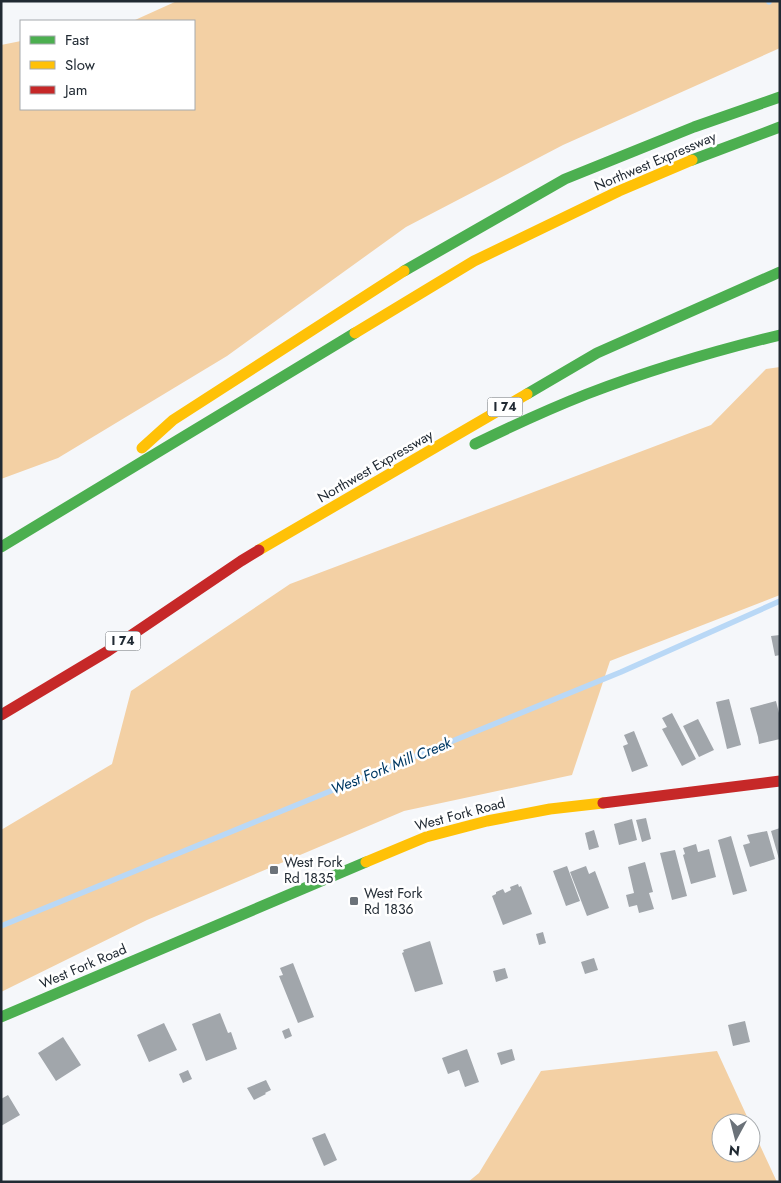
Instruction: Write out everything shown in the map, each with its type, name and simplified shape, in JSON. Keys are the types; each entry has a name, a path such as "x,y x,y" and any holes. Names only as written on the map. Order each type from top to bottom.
{"main road":[{"path":"90,494 173,420 402,272 463,236 565,179 694,127 780,97"},
{"name":"Northwest Expressway","path":"1,547 474,261 619,191 710,153 780,127"},
{"name":"Northwest Expressway","path":"1,715 108,651 241,562 597,353 780,272"},
{"path":"466,448 557,405 634,377 736,346 780,335"},
{"path":"241,562 397,483"},
{"name":"West Fork Road","path":"1,1017 426,837 487,821 550,809 780,781"}],"shaded area":[{"path":"177,1 780,1 780,48 563,145 406,227 227,356 58,458 1,479 1,45 20,41 20,110 195,110 195,20 135,20"},
{"path":"780,367 780,595 610,661 572,775 404,811 147,920 1,992 1,830 112,764 131,691 290,584 711,425 766,369"},
{"path":"717,1051 745,1113 711,1113 711,1163 761,1163 761,1148 777,1182 468,1182 479,1173 541,1071"}],"building":[{"path":"780,635 780,655 775,656 771,636"},
{"path":"729,699 741,745 727,749 716,702"},
{"path":"776,701 780,717 780,739 759,744 750,708"},
{"path":"672,713 696,759 682,766 662,729 667,727 662,718"},
{"path":"698,719 714,750 699,757 683,726"},
{"path":"634,731 648,766 632,772 623,746 628,744 624,735"},
{"path":"646,818 651,839 642,842 636,820"},
{"path":"632,819 637,840 619,845 614,824"},
{"path":"780,828 780,859 779,859 771,831"},
{"path":"594,830 599,847 589,850 585,833"},
{"path":"767,831 775,859 750,867 743,845 750,843 747,835"},
{"path":"731,836 747,891 733,895 718,840"},
{"path":"696,844 698,852 709,849 716,877 691,884 683,855 685,854 683,848"},
{"path":"675,850 687,896 672,900 660,853"},
{"path":"645,862 653,892 649,893 654,909 639,913 637,905 629,907 626,895 634,893 628,867"},
{"path":"567,866 580,901 566,906 553,871"},
{"path":"586,866 589,874 595,871 609,908 587,916 570,872"},
{"path":"518,884 519,887 521,886 532,914 503,925 492,896 503,889 505,893 511,890 510,887"},
{"path":"543,932 546,943 539,945 536,934"},
{"path":"430,941 443,984 415,992 402,953 404,952 403,950"},
{"path":"594,958 598,970 585,974 581,962"},
{"path":"293,963 314,1017 298,1023 279,976 283,975 280,968"},
{"path":"505,968 508,978 496,982 493,971"},
{"path":"220,1013 228,1033 231,1032 237,1049 206,1061 192,1024"},
{"path":"745,1021 750,1042 733,1046 728,1025"},
{"path":"164,1023 177,1050 149,1062 137,1035"},
{"path":"289,1028 292,1036 285,1039 282,1031"},
{"path":"63,1037 81,1065 56,1081 38,1053"},
{"path":"467,1049 479,1082 465,1087 459,1070 448,1074 442,1058"},
{"path":"512,1049 515,1060 501,1065 497,1053"},
{"path":"188,1070 192,1079 183,1083 179,1074"},
{"path":"266,1080 271,1090 254,1100 247,1088"},
{"path":"8,1095 20,1115 1,1126 1,1099"},
{"path":"325,1133 337,1160 324,1166 312,1138"}],"waterway":[{"name":"West Fork Mill Creek","path":"1,926 621,672 780,601"}],"traffic: fast":[{"path":"404,271 565,179 694,127 780,97"},
{"path":"692,160 780,127"},
{"path":"527,394 597,353 780,272"},
{"path":"1,547 355,333"},
{"path":"475,444 517,424 611,385 682,362 780,335"},
{"path":"1,1017 366,862"}],"traffic: slow":[{"path":"355,333 474,261 619,191 692,160"},
{"path":"142,448 173,420 404,271"},
{"path":"259,550 527,394"},
{"path":"366,862 426,837 487,821 550,809 603,803"}],"traffic: jam":[{"path":"1,715 108,651 259,550"},
{"path":"603,803 780,781"}],"place":[{"name":"West Fork Rd 1835","path":"274,870"},
{"name":"West Fork Rd 1836","path":"354,901"}]}
